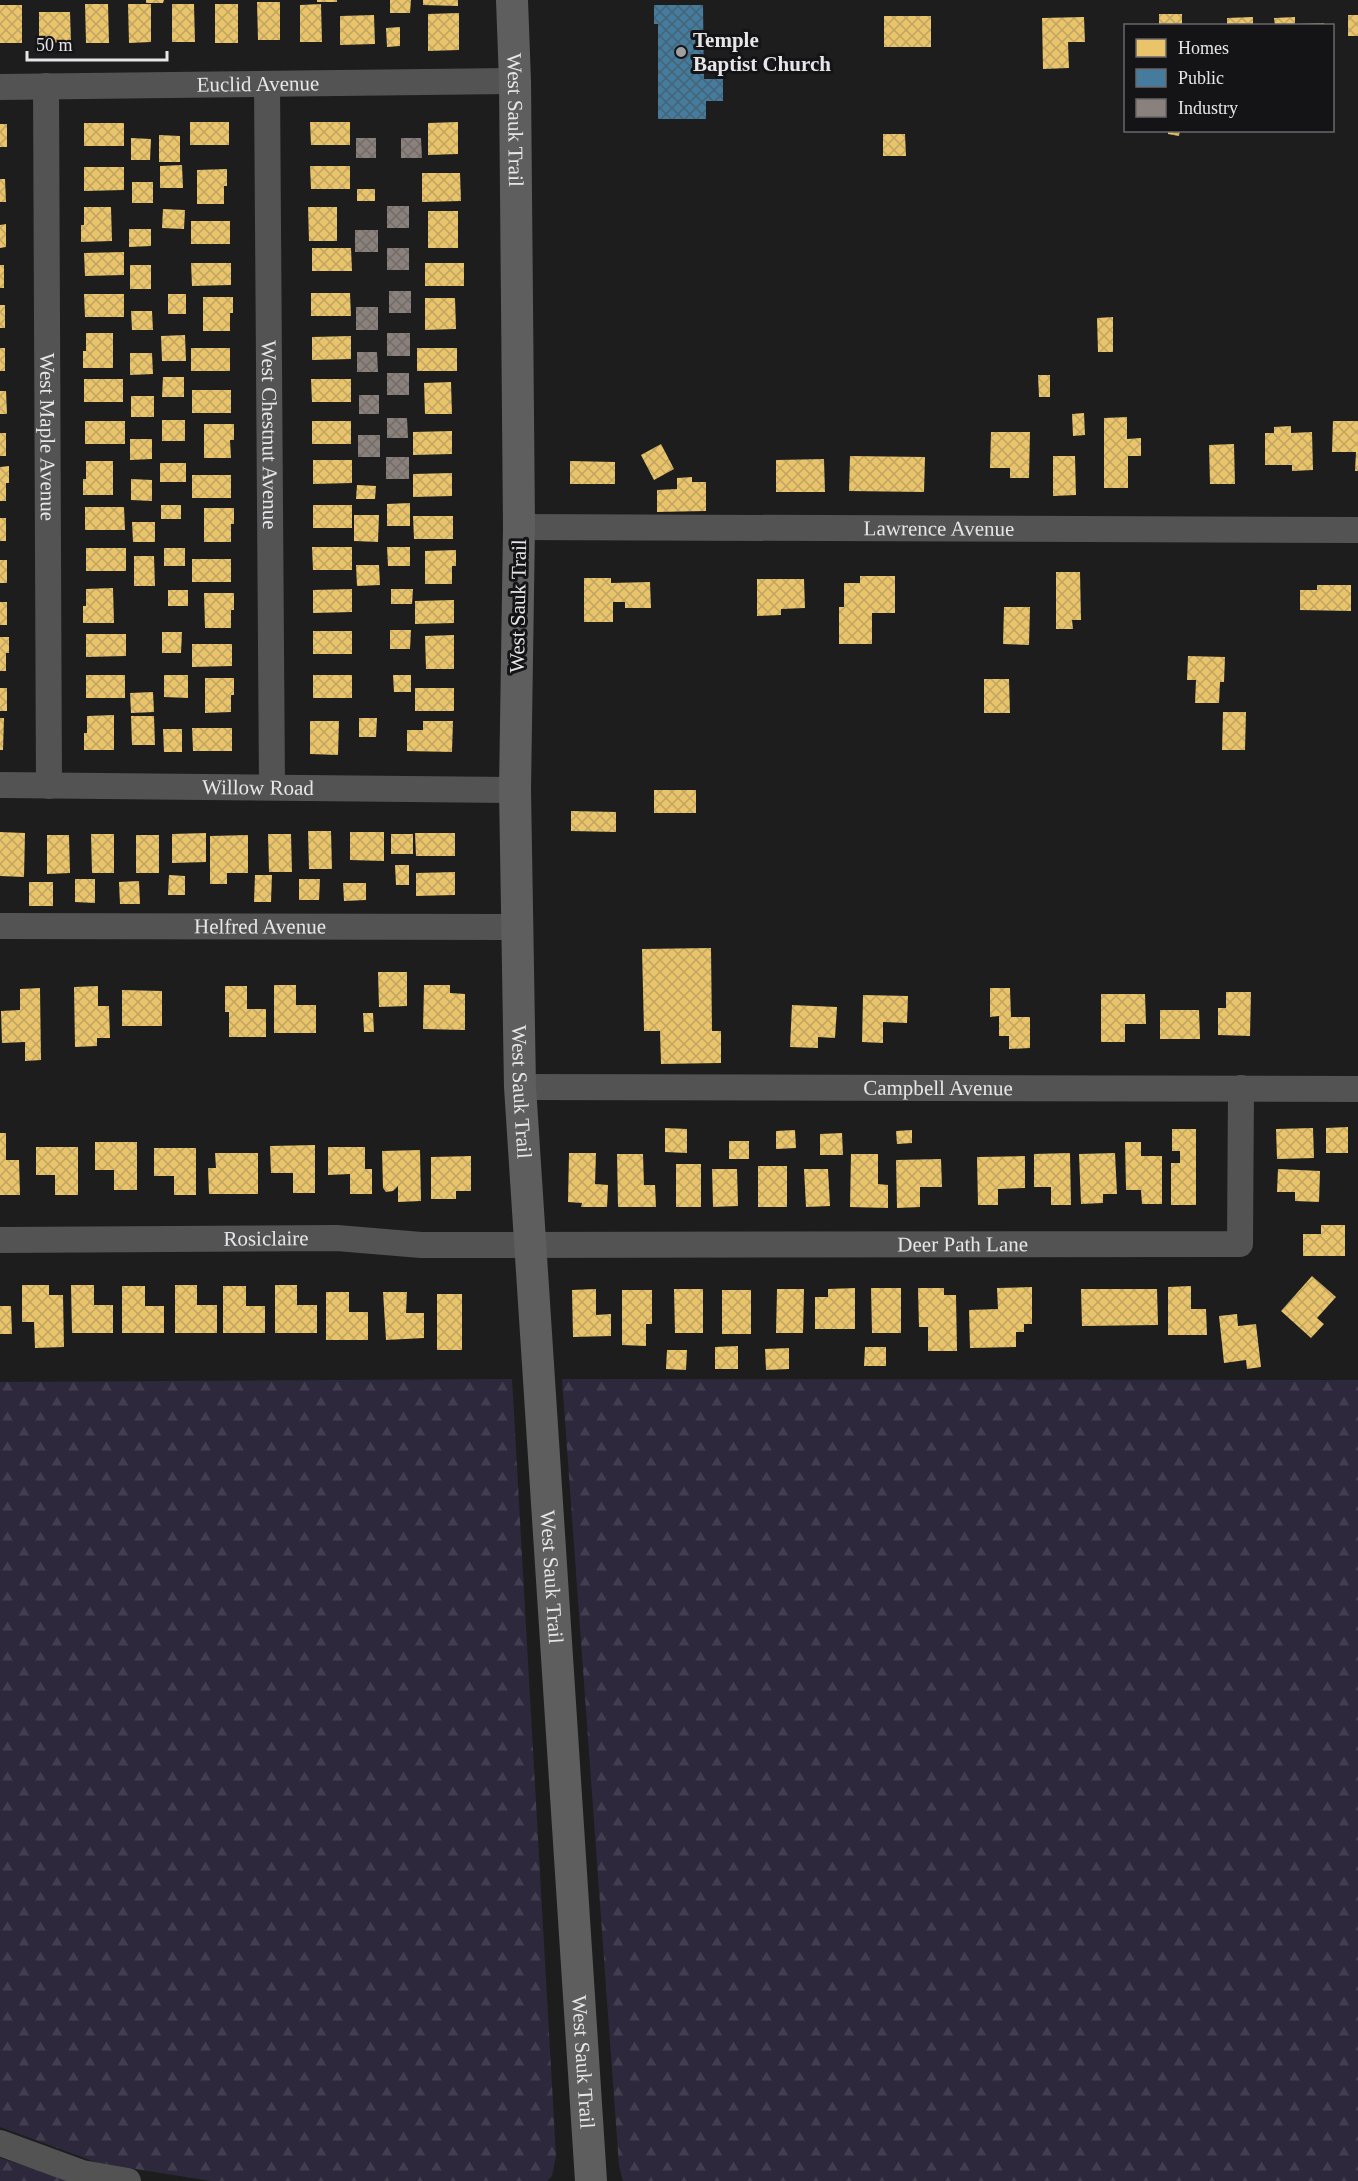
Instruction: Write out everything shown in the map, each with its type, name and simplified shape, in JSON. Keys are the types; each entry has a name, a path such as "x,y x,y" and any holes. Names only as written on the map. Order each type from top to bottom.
{"main road":[{"name":"West Sauk Trail","path":"512,0 515,81 519,527 515,790 520,1087 591,2181"}],"street":[{"name":"Euclid Avenue","path":"0,87 515,81"},
{"name":"West Chestnut Avenue","path":"267,84 272,787"},
{"name":"West Maple Avenue","path":"46,86 49,786"},
{"name":"Lawrence Avenue","path":"519,527 1358,530"},
{"name":"Willow Road","path":"0,785 515,790"},
{"name":"Helfred Avenue","path":"0,926 518,927"},
{"name":"Campbell Avenue","path":"520,1087 1358,1089"},
{"name":"Deer Path Lane","path":"531,1245 1240,1244 1241,1088"},
{"name":"Rosiclaire","path":"0,1240 337,1238 421,1245 531,1245"},
{"path":"0,2143 82,2172 128,2181"}],"green space":[{"path":"512,1379 556,2156 552,2176 547,2181 211,2181 98,2163 0,2127 0,1382"},
{"path":"562,1379 1358,1380 1358,2181 623,2181 619,2166"},
{"path":"0,2158 74,2181 0,2181"}],"building: Homes":[{"path":"146,0 164,0 163,3 146,3"},
{"path":"317,0 337,0 337,2 317,2"},
{"path":"390,0 411,0 410,13 390,13"},
{"path":"423,0 458,0 458,6 423,5"},
{"path":"257,2 280,2 280,40 258,40"},
{"path":"85,4 108,4 109,43 86,43"},
{"path":"128,4 151,4 151,42 129,43"},
{"path":"172,4 194,4 195,42 172,42"},
{"path":"215,4 238,4 238,43 215,43"},
{"path":"321,4 322,42 300,42 300,5"},
{"path":"0,5 22,5 22,43 0,43"},
{"path":"39,12 70,12 71,42 39,43"},
{"path":"459,13 459,50 428,51 428,14"},
{"path":"1159,14 1182,14 1182,24 1159,24"},
{"path":"374,15 375,44 340,45 340,16"},
{"path":"1348,15 1358,15 1358,36 1348,36"},
{"path":"884,16 931,16 931,47 884,47"},
{"path":"1084,17 1085,42 1068,42 1069,68 1043,69 1042,18"},
{"path":"1253,17 1253,24 1227,24 1227,18"},
{"path":"1295,17 1295,24 1275,24 1274,18"},
{"path":"400,27 400,46 387,47 386,28"},
{"path":"190,122 229,122 229,145 190,145"},
{"path":"310,122 350,122 350,145 311,145"},
{"path":"458,122 458,154 428,155 428,123"},
{"path":"84,123 124,123 124,146 84,146"},
{"path":"0,124 7,124 7,147 0,147"},
{"path":"1168,132 1180,132 1179,136 1168,134"},
{"path":"883,134 905,134 906,156 883,156"},
{"path":"159,135 180,136 180,162 159,162"},
{"path":"131,138 151,139 150,160 131,160"},
{"path":"182,165 183,188 160,188 160,166"},
{"path":"310,166 350,166 350,189 311,189"},
{"path":"84,167 124,167 124,190 84,191"},
{"path":"227,169 224,204 197,204 197,170"},
{"path":"422,173 460,173 461,201 422,202"},
{"path":"0,179 5,179 6,202 0,202"},
{"path":"132,182 153,182 153,203 132,203"},
{"path":"357,189 375,189 375,201 357,201"},
{"path":"84,207 111,207 112,241 81,242"},
{"path":"308,207 337,207 337,241 309,241"},
{"path":"163,209 185,210 184,229 162,228"},
{"path":"428,211 458,211 458,248 428,248"},
{"path":"191,221 230,221 230,244 191,244"},
{"path":"6,224 6,247 0,248 0,225"},
{"path":"129,229 151,229 151,246 129,247"},
{"path":"312,248 351,248 352,271 312,271"},
{"path":"124,252 124,275 85,276 84,253"},
{"path":"191,263 231,263 231,285 192,286"},
{"path":"425,263 464,263 464,286 425,286"},
{"path":"0,265 4,265 4,288 0,288"},
{"path":"130,265 151,265 151,289 130,289"},
{"path":"311,293 350,293 351,316 311,316"},
{"path":"84,294 124,294 124,317 85,317"},
{"path":"168,294 186,294 186,314 168,314"},
{"path":"203,297 233,297 230,331 203,331"},
{"path":"425,298 455,298 456,329 425,330"},
{"path":"0,305 5,305 5,328 0,328"},
{"path":"131,311 152,311 153,330 132,330"},
{"path":"1113,317 1113,352 1098,352 1097,318"},
{"path":"86,333 113,333 113,368 83,368"},
{"path":"185,335 186,361 162,361 161,336"},
{"path":"351,336 351,359 312,360 312,337"},
{"path":"0,348 5,348 5,371 0,371"},
{"path":"191,348 230,348 230,371 191,371"},
{"path":"417,348 457,348 457,371 417,371"},
{"path":"130,353 152,353 153,374 130,375"},
{"path":"1038,375 1050,375 1050,397 1039,397"},
{"path":"163,377 184,377 184,397 162,397"},
{"path":"84,379 123,379 123,402 84,402"},
{"path":"311,379 351,379 351,402 312,402"},
{"path":"451,382 452,414 425,414 424,383"},
{"path":"192,390 231,390 231,413 192,413"},
{"path":"0,391 6,391 7,414 0,414"},
{"path":"131,396 154,396 154,417 131,417"},
{"path":"1084,413 1085,435 1073,436 1072,414"},
{"path":"1127,417 1127,439 1141,438 1141,456 1128,456 1128,488 1104,488 1104,418"},
{"path":"162,420 185,420 185,441 162,441"},
{"path":"85,421 125,421 125,444 85,444"},
{"path":"312,421 351,421 351,444 312,444"},
{"path":"1333,421 1358,421 1358,471 1355,471 1356,452 1332,452"},
{"path":"204,424 234,424 234,440 230,440 231,458 204,458"},
{"path":"1291,426 1291,433 1312,432 1313,470 1292,471 1292,465 1265,465 1265,433 1274,433 1274,427"},
{"path":"452,431 452,454 413,455 413,432"},
{"path":"991,432 1030,432 1029,478 1010,478 1010,468 990,468"},
{"path":"0,433 6,433 6,456 0,456"},
{"path":"130,439 152,439 152,459 130,460"},
{"path":"661,444 674,469 654,480 641,455"},
{"path":"1234,444 1235,484 1210,484 1209,445"},
{"path":"850,456 925,457 924,492 849,491"},
{"path":"1053,456 1075,456 1076,495 1053,496"},
{"path":"824,459 825,492 776,492 776,460"},
{"path":"313,460 352,460 352,483 313,484"},
{"path":"86,461 113,461 113,495 83,495"},
{"path":"570,461 615,462 615,484 570,484"},
{"path":"160,463 186,463 186,482 160,482"},
{"path":"9,466 6,501 0,501 0,467"},
{"path":"452,473 452,496 413,497 413,474"},
{"path":"192,475 231,475 231,498 192,498"},
{"path":"692,477 692,482 706,482 706,511 657,512 657,490 677,489 677,478"},
{"path":"131,479 152,480 152,501 131,500"},
{"path":"357,485 376,486 375,499 356,499"},
{"path":"410,503 410,526 387,526 387,504"},
{"path":"161,505 181,505 181,519 161,519"},
{"path":"313,505 352,505 352,528 313,528"},
{"path":"85,507 124,507 125,530 85,530"},
{"path":"204,508 234,508 231,542 204,542"},
{"path":"354,515 379,515 378,542 354,541"},
{"path":"413,516 453,516 453,539 414,539"},
{"path":"0,518 6,518 6,541 0,541"},
{"path":"132,522 155,522 155,542 133,542"},
{"path":"312,547 352,547 352,570 313,570"},
{"path":"387,547 410,547 410,566 388,566"},
{"path":"86,548 126,548 126,571 86,571"},
{"path":"164,548 185,548 185,566 164,566"},
{"path":"456,550 456,566 452,566 452,584 425,584 425,551"},
{"path":"134,556 154,556 155,586 134,586"},
{"path":"192,559 231,559 231,582 192,582"},
{"path":"0,560 7,560 7,583 0,583"},
{"path":"356,565 379,565 380,585 357,586"},
{"path":"1056,572 1080,572 1081,620 1072,620 1073,629 1056,629"},
{"path":"860,576 895,576 895,613 872,613 872,644 839,644 839,607 844,607 844,583 860,583"},
{"path":"584,578 611,578 611,583 650,582 651,608 625,608 625,602 613,602 613,622 584,622"},
{"path":"757,579 804,579 805,608 781,609 781,615 757,616"},
{"path":"1317,585 1351,585 1351,611 1300,610 1300,590 1317,590"},
{"path":"113,588 114,623 83,623 86,589"},
{"path":"352,589 352,612 313,613 313,590"},
{"path":"391,589 413,589 412,604 391,604"},
{"path":"168,590 188,590 188,606 168,606"},
{"path":"204,593 234,593 231,628 205,628"},
{"path":"454,600 454,623 415,624 415,601"},
{"path":"0,602 7,602 7,625 0,625"},
{"path":"1004,607 1030,607 1029,645 1003,644"},
{"path":"390,630 411,630 410,649 390,649"},
{"path":"313,631 352,631 352,654 313,654"},
{"path":"162,632 182,632 181,653 162,653"},
{"path":"86,634 126,634 126,656 86,657"},
{"path":"454,635 454,669 426,669 425,636"},
{"path":"0,637 9,637 6,671 0,671"},
{"path":"192,644 232,644 232,666 192,667"},
{"path":"1188,656 1225,657 1224,682 1220,682 1219,703 1195,703 1196,680 1187,680"},
{"path":"86,675 125,675 125,698 86,698"},
{"path":"164,675 188,675 188,698 164,697"},
{"path":"313,675 352,675 352,698 313,698"},
{"path":"393,675 411,675 411,692 394,692"},
{"path":"205,678 234,678 231,712 205,713"},
{"path":"984,679 1009,679 1010,713 984,713"},
{"path":"0,688 7,688 7,711 0,711"},
{"path":"415,688 454,688 454,711 415,711"},
{"path":"153,692 154,712 131,713 130,693"},
{"path":"1223,712 1246,712 1245,750 1222,750"},
{"path":"114,715 114,750 84,750 87,716"},
{"path":"131,716 154,716 155,745 132,745"},
{"path":"0,718 4,718 3,750 0,750"},
{"path":"359,718 377,718 376,737 359,737"},
{"path":"310,721 339,721 338,755 310,754"},
{"path":"423,721 453,721 452,752 407,751 407,730 423,730"},
{"path":"192,728 232,728 232,751 193,751"},
{"path":"163,729 182,729 182,752 164,752"},
{"path":"654,790 696,790 696,813 654,813"},
{"path":"571,811 616,812 616,832 571,831"},
{"path":"308,831 331,831 332,869 309,869"},
{"path":"0,832 25,833 24,877 0,876"},
{"path":"350,832 384,832 384,861 350,860"},
{"path":"206,833 206,862 172,863 172,834"},
{"path":"415,833 455,833 455,856 416,856"},
{"path":"91,834 114,834 114,873 92,873"},
{"path":"268,834 291,834 292,872 269,872"},
{"path":"391,834 413,834 413,854 391,854"},
{"path":"47,835 69,835 70,873 47,874"},
{"path":"136,835 159,835 159,873 136,873"},
{"path":"248,835 248,873 227,873 227,884 210,884 210,836"},
{"path":"395,865 409,865 409,885 396,885"},
{"path":"455,872 455,895 416,896 416,873"},
{"path":"169,875 185,876 185,895 168,895"},
{"path":"255,875 272,875 271,902 254,902"},
{"path":"75,879 95,879 95,903 75,902"},
{"path":"299,879 320,879 319,900 299,900"},
{"path":"139,881 140,904 120,904 119,882"},
{"path":"29,882 53,882 53,906 29,906"},
{"path":"343,883 366,883 366,900 344,901"},
{"path":"711,948 712,1031 721,1031 721,1063 661,1064 660,1031 644,1031 642,949"},
{"path":"378,972 407,972 407,1006 379,1007"},
{"path":"274,985 296,985 296,1005 316,1005 316,1033 274,1033"},
{"path":"424,985 450,985 450,993 465,994 465,1030 423,1029"},
{"path":"98,986 98,1006 109,1006 110,1038 97,1038 97,1046 75,1047 74,987"},
{"path":"225,986 247,986 247,1009 266,1009 266,1037 229,1037 229,1012 225,1012"},
{"path":"40,988 41,1060 25,1061 25,1042 2,1043 1,1011 20,1010 20,989"},
{"path":"990,988 1010,988 1011,1017 1030,1017 1030,1048 1009,1049 1009,1036 999,1036 999,1016 990,1017"},
{"path":"122,990 162,991 162,1026 122,1026"},
{"path":"1226,992 1251,992 1250,1036 1218,1035 1218,1008 1226,1008"},
{"path":"1101,994 1145,994 1146,1024 1125,1024 1125,1042 1101,1042"},
{"path":"863,995 908,996 907,1023 883,1022 883,1043 862,1042"},
{"path":"792,1005 837,1007 835,1038 818,1037 818,1048 790,1047"},
{"path":"1160,1010 1199,1010 1200,1039 1160,1039"},
{"path":"363,1013 373,1013 374,1032 364,1032"},
{"path":"1348,1127 1348,1153 1326,1153 1326,1128"},
{"path":"665,1128 687,1129 687,1153 665,1152"},
{"path":"1313,1128 1314,1158 1277,1159 1276,1129"},
{"path":"1172,1129 1196,1129 1196,1205 1171,1205 1171,1163 1180,1163 1180,1151 1172,1151"},
{"path":"795,1130 796,1148 776,1149 776,1131"},
{"path":"912,1130 912,1143 897,1144 896,1131"},
{"path":"0,1133 6,1133 6,1160 19,1160 20,1195 0,1195"},
{"path":"842,1133 843,1155 820,1155 820,1134"},
{"path":"729,1141 749,1141 749,1159 729,1159"},
{"path":"95,1142 137,1142 137,1190 114,1190 114,1170 95,1170"},
{"path":"1125,1142 1141,1142 1141,1156 1162,1156 1162,1204 1142,1204 1141,1190 1126,1190"},
{"path":"315,1145 315,1193 293,1193 293,1173 271,1173 270,1146"},
{"path":"36,1147 78,1147 78,1195 55,1195 55,1175 36,1175"},
{"path":"328,1147 365,1147 365,1169 372,1169 372,1194 350,1194 350,1174 328,1175"},
{"path":"154,1148 196,1148 196,1195 174,1195 174,1176 154,1176"},
{"path":"420,1150 421,1201 398,1202 398,1186 393,1191 386,1192 383,1188 382,1151"},
{"path":"215,1153 258,1153 258,1194 209,1194 208,1168 216,1168"},
{"path":"569,1153 596,1153 595,1184 608,1185 607,1207 581,1207 582,1203 568,1202"},
{"path":"1070,1153 1071,1205 1051,1205 1051,1187 1034,1187 1034,1154"},
{"path":"1115,1153 1117,1194 1103,1194 1103,1203 1081,1204 1079,1154"},
{"path":"617,1154 643,1154 644,1185 655,1185 656,1207 618,1207"},
{"path":"851,1154 878,1154 878,1184 888,1185 888,1208 850,1207"},
{"path":"471,1156 471,1191 456,1191 456,1199 431,1199 431,1157"},
{"path":"1025,1156 1025,1188 998,1189 998,1205 978,1205 977,1157"},
{"path":"941,1159 942,1187 920,1187 920,1207 897,1208 896,1160"},
{"path":"676,1164 701,1164 701,1207 676,1207"},
{"path":"758,1166 787,1166 787,1207 758,1207"},
{"path":"712,1169 737,1169 738,1206 713,1207"},
{"path":"804,1169 828,1169 830,1206 806,1207"},
{"path":"1278,1169 1320,1171 1319,1202 1295,1201 1295,1192 1277,1192"},
{"path":"1321,1225 1345,1225 1345,1256 1303,1256 1303,1234 1321,1234"},
{"path":"1312,1276 1336,1297 1317,1318 1324,1324 1311,1338 1281,1311"},
{"path":"22,1285 49,1285 49,1295 63,1295 64,1347 35,1348 34,1322 22,1322"},
{"path":"71,1285 94,1285 94,1305 113,1305 113,1333 72,1333"},
{"path":"175,1285 197,1285 197,1305 217,1305 217,1333 175,1333"},
{"path":"275,1285 297,1285 297,1305 317,1305 317,1333 275,1333"},
{"path":"122,1286 145,1286 145,1306 164,1306 164,1333 122,1333"},
{"path":"223,1286 246,1286 246,1306 265,1306 265,1333 223,1333"},
{"path":"1191,1286 1191,1309 1206,1309 1207,1335 1168,1335 1168,1287"},
{"path":"1032,1287 1032,1324 1024,1324 1024,1332 1016,1332 1016,1347 970,1348 969,1310 998,1309 997,1288"},
{"path":"855,1288 855,1329 815,1329 815,1297 828,1297 828,1289"},
{"path":"871,1288 901,1288 901,1333 872,1333"},
{"path":"918,1288 944,1288 944,1295 956,1295 957,1351 928,1351 928,1327 919,1327"},
{"path":"596,1289 596,1315 611,1314 611,1336 573,1337 572,1290"},
{"path":"674,1289 703,1289 703,1333 675,1333"},
{"path":"777,1289 804,1289 803,1333 776,1333"},
{"path":"1081,1289 1157,1289 1158,1325 1082,1326"},
{"path":"622,1290 652,1290 652,1324 646,1324 646,1346 622,1345"},
{"path":"722,1290 751,1290 751,1334 722,1334"},
{"path":"326,1292 349,1292 349,1312 368,1312 368,1340 326,1340"},
{"path":"383,1292 407,1292 406,1313 424,1313 424,1338 386,1340"},
{"path":"437,1294 462,1294 462,1350 437,1350"},
{"path":"0,1306 11,1306 12,1334 0,1334"},
{"path":"1237,1314 1238,1326 1256,1324 1261,1367 1247,1369 1246,1360 1224,1363 1219,1316"},
{"path":"738,1346 738,1369 715,1369 715,1347"},
{"path":"865,1347 886,1347 886,1366 864,1366"},
{"path":"789,1348 789,1369 766,1370 765,1349"},
{"path":"667,1350 687,1350 686,1370 666,1369"}],"building: Public":[{"name":"Temple Baptist Church","path":"654,5 703,5 704,79 723,79 723,101 706,101 706,119 658,119 658,24 654,24"}],"building: Industry":[{"path":"356,138 376,138 376,158 356,158"},
{"path":"401,138 421,138 422,158 401,158"},
{"path":"387,206 409,206 409,228 387,228"},
{"path":"355,230 378,230 378,252 355,252"},
{"path":"387,248 409,248 409,270 387,270"},
{"path":"389,291 411,291 411,313 389,313"},
{"path":"356,307 378,307 378,330 356,330"},
{"path":"387,333 410,333 410,356 387,356"},
{"path":"357,352 377,352 378,372 357,372"},
{"path":"387,373 409,373 409,395 387,395"},
{"path":"359,395 379,395 379,414 359,414"},
{"path":"387,418 407,418 408,438 387,438"},
{"path":"358,435 380,435 380,457 358,457"},
{"path":"386,457 409,457 409,479 386,479"}],"place":[{"name":"Temple Baptist Church","path":"681,52"}]}
